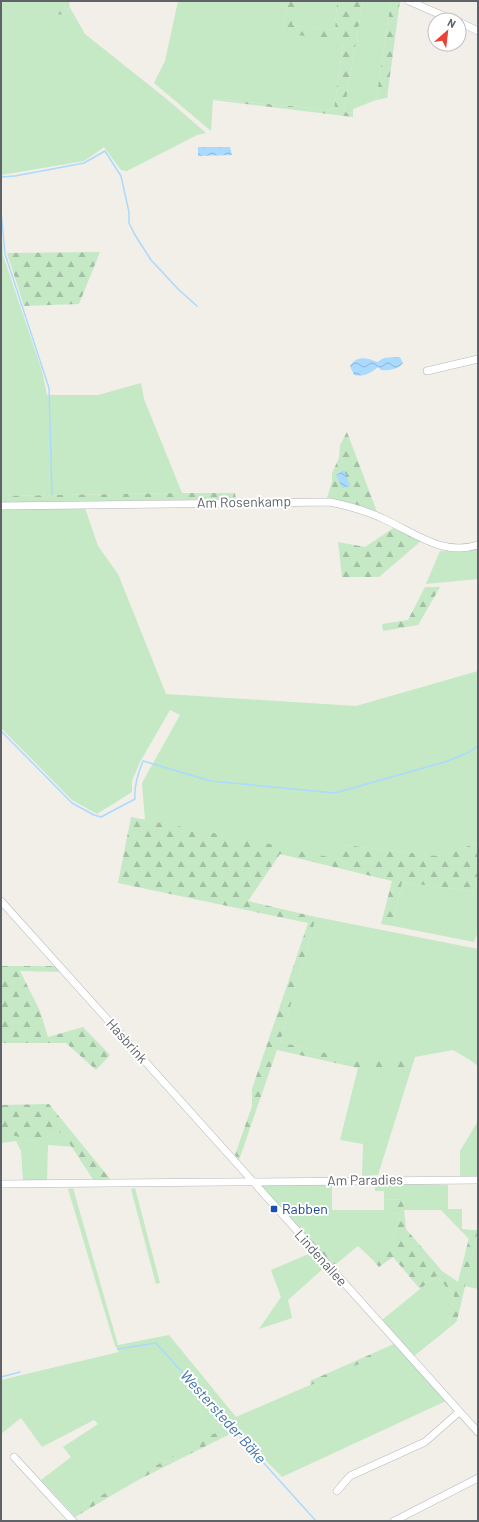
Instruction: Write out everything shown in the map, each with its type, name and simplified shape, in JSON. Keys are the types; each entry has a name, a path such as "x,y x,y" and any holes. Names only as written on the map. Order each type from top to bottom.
{"street":[{"path":"409,1 434,12"},
{"path":"467,26 478,31"},
{"path":"427,371 478,359"},
{"name":"Am Rosenkamp","path":"1,506 330,502 370,513 436,545 454,549 478,545"},
{"name":"Hasbrink","path":"1,901 253,1181"},
{"name":"Am Paradies","path":"253,1181 478,1180"},
{"path":"1,1184 253,1181"},
{"name":"Lindenallee","path":"253,1181 478,1432"},
{"path":"337,1491 350,1476 425,1442 459,1412"},
{"path":"14,1457 73,1521"},
{"path":"394,1521 478,1478"}],"green space":[{"path":"1,1 56,1 54,14 66,15 69,6 85,34 169,101 206,133 197,135 127,171 121,170 104,147 84,161 1,175"},
{"path":"56,1 70,1 66,15 53,14"},
{"path":"178,1 288,1 282,32 343,42 334,110 213,99 211,131 154,83 165,61"},
{"path":"288,1 297,1 292,25 335,30 337,1 363,1 344,112 353,113 353,117 213,100 334,110 343,43 282,32"},
{"path":"297,1 337,1 335,30 291,25"},
{"path":"363,1 391,1 376,100 353,109 353,113 344,112"},
{"path":"391,1 400,1 387,98 376,100"},
{"path":"1,223 3,255 42,371 47,395 98,395 141,383 144,399 182,493 1,496"},
{"path":"100,252 79,304 24,306 7,253"},
{"path":"347,432 377,512 327,498 332,482 332,473 339,458 340,445"},
{"path":"235,493 236,499 45,502 38,511 1,511 1,496"},
{"path":"42,505 85,508 98,546 118,574 166,694 356,706 478,671 478,843 437,856 346,845 342,860 145,820 142,783 180,715 170,710 140,762 132,781 132,792 97,814 72,800 1,728 1,511 37,511"},
{"path":"395,527 421,541 379,577 342,577 338,542 365,547"},
{"path":"478,548 478,579 426,584 440,551 459,551"},
{"path":"425,587 440,587 418,625 383,631 382,624 408,620"},
{"path":"131,817 285,847 341,860 346,845 437,856 478,843 478,886 469,891 402,882 393,926 381,924 392,881 280,854 248,901 316,917 280,1042 360,1061 410,1061 408,1068 358,1068 277,1050 239,1160 235,1155 252,1106 252,1089 308,923 118,883"},
{"path":"402,882 469,891 478,886 478,932 474,942 393,926"},
{"path":"316,917 478,949 478,1066 453,1050 415,1057 378,1175 362,1176 363,1144 340,1140 358,1068 408,1068 410,1061 360,1061 280,1042"},
{"path":"1,966 55,966 61,972 20,971 40,1011 48,1037 83,1027 110,1055 96,1070 66,1043 1,1043"},
{"path":"49,1104 111,1180 94,1181 62,1132 33,1141 1,1132 1,1105"},
{"path":"478,1121 478,1177 460,1177 460,1151"},
{"path":"1,1132 33,1141 62,1132 78,1147 48,1145 47,1180 23,1180 21,1151 16,1141 1,1143"},
{"path":"332,1183 332,1210 384,1210 400,1214 394,1237 370,1257 358,1246 336,1264 272,1192 269,1195 258,1184"},
{"path":"375,1183 448,1185 448,1209 462,1209 462,1229 471,1230 469,1239 441,1210 404,1210 403,1199 384,1200 384,1191 375,1191"},
{"path":"73,1188 118,1345 169,1335 236,1417 398,1347 446,1401 282,1477 231,1425 71,1512 41,1480 71,1457 63,1447 98,1424 94,1420 42,1447 21,1418 1,1434 1,1380 119,1352 115,1346 68,1189"},
{"path":"135,1188 160,1283 156,1284 131,1189"},
{"path":"272,1192 336,1264 332,1266 269,1195"},
{"path":"403,1199 406,1229 442,1271 458,1282 471,1230 478,1230 457,1321 449,1328 454,1295 436,1276 420,1289 393,1257 379,1267 370,1257 394,1237 400,1214 384,1210 384,1200"},
{"path":"478,1230 478,1289 465,1286"},
{"path":"311,1253 325,1267 288,1300 292,1318 259,1329 281,1297 271,1270"},
{"path":"436,1276 454,1295 449,1328 414,1356 382,1320"},
{"path":"394,1344 398,1347 311,1385 310,1381"},
{"path":"228,1426 232,1433 138,1480 75,1517 71,1512"}],"water":[{"path":"198,147 230,147 232,155 198,156"},
{"path":"400,357 403,363 399,367 390,370 381,370 378,367 368,374 354,375 350,366 356,360 362,358 377,362 384,358"},
{"path":"344,470 350,486 342,488 336,475"}],"waterway":[{"path":"1,177 15,176 84,163 105,151 121,176 129,212 129,223 135,235 151,260 178,289 197,306"},
{"path":"1,211 5,254 49,388 52,495"},
{"path":"1,731 72,803 94,815 101,817 135,799 135,789 143,761 211,781 335,793 448,761 469,752 478,746"},
{"name":"Westersteder Bäke","path":"118,1349 156,1343 316,1521"},
{"path":"1,1377 20,1372"}],"place":[{"name":"Rabben","path":"274,1209"}]}
